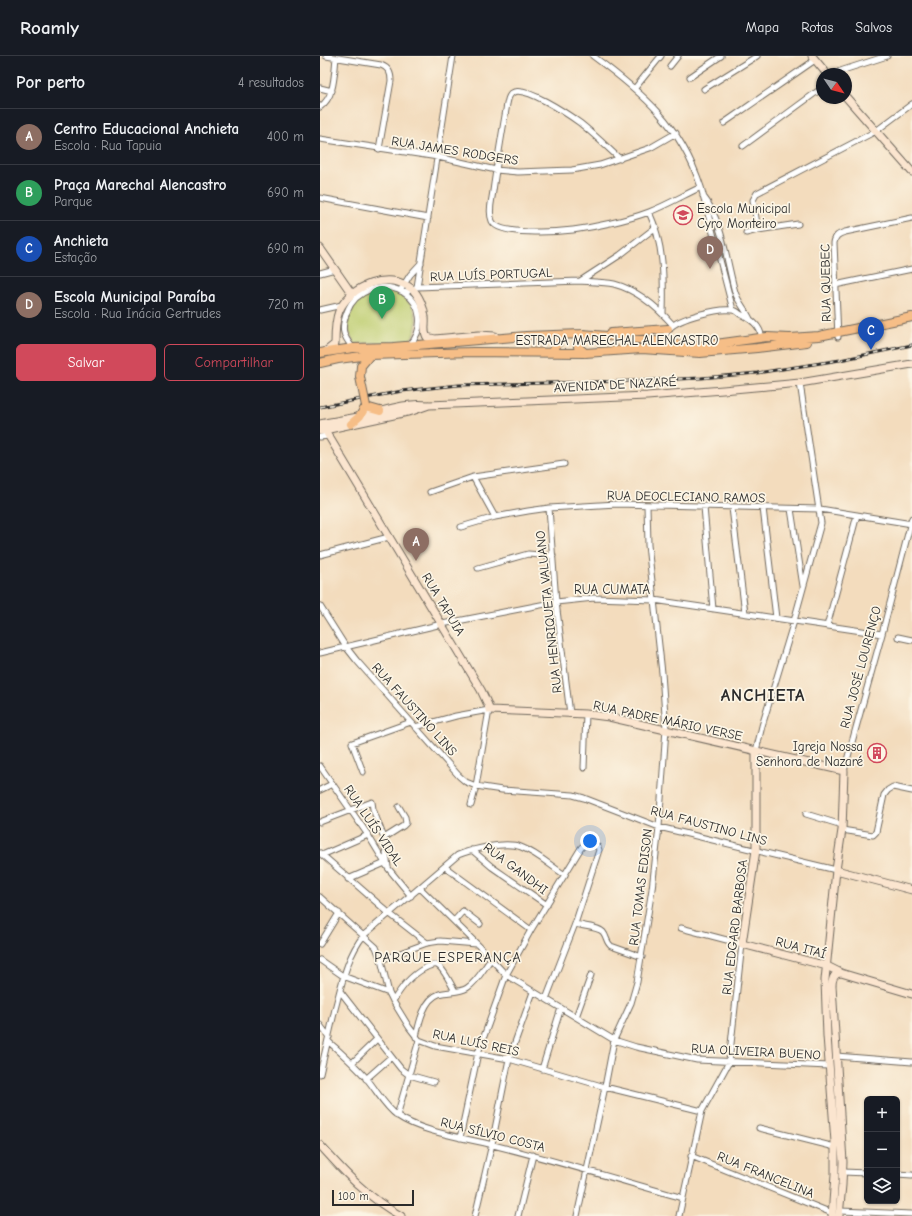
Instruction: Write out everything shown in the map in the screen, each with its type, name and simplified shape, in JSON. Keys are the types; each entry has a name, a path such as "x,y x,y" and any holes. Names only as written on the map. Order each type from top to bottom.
{"main road":[{"path":"813,58 822,68"},
{"path":"852,104 912,172"},
{"path":"320,248 353,296"},
{"path":"322,353 335,344 337,319 342,305 363,286 379,282 395,282 402,289 414,288"},
{"name":"ESTRADA MARECHAL ALENCASTRO","path":"414,288 424,310 425,334 427,337 434,339 490,335 507,337"},
{"name":"ESTRADA MARECHAL ALENCASTRO","path":"322,353 353,348 393,347 507,337 582,334 679,345 701,346 762,338 798,338 838,335 912,317"},
{"name":"ESTRADA MARECHAL ALENCASTRO","path":"320,363 370,355 473,352 586,353 642,349 700,354 757,348 912,322"},
{"path":"598,335 621,331 671,327"},
{"path":"582,334 578,339 578,347 586,353"},
{"path":"550,336 557,344 551,352"},
{"path":"757,348 761,344 762,338"},
{"path":"351,424 360,416 366,406 360,377 361,366 370,355"},
{"name":"AVENIDA DE NAZARÉ","path":"324,432 351,424 412,411 429,405 647,396 800,383 912,364"},
{"path":"320,424 404,406 420,404 429,405"},
{"path":"366,406 380,411"},
{"name":"RUA TAPUIA","path":"324,432 482,690 489,710"},
{"name":"RUA PADRE MÁRIO VERSE","path":"489,710 586,714 609,717 844,771"},
{"name":"RUA EDGARD BARBOSA","path":"742,944 756,850 756,751"},
{"name":"RUA JOSÉ LOURENÇO","path":"836,1214 835,1147 825,1001 836,870 842,827 844,771"},
{"name":"RUA FAUSTINO LINS","path":"836,870 912,890"},
{"name":"RUA ITAÍ","path":"742,944 827,966 841,973 912,994"},
{"path":"836,1214 843,1172 832,983 835,975 841,973"},
{"path":"320,1145 360,1187 376,1200 401,1216"}],"street":[{"path":"326,56 364,61 386,67 391,75 379,148"},
{"path":"414,288 421,262 453,56"},
{"path":"593,56 635,88 657,109 676,133 694,167 701,187 732,310"},
{"path":"635,88 661,56"},
{"path":"670,66 678,56"},
{"path":"690,77 721,56"},
{"path":"704,89 757,56"},
{"path":"850,68 887,56"},
{"path":"320,107 328,99 332,91 336,58"},
{"path":"724,123 813,58"},
{"path":"320,88 332,91"},
{"path":"620,159 581,124 540,98 518,91 511,93 508,96 496,170 490,214 492,221 501,229 528,232 573,230 596,226 650,212 701,187"},
{"path":"743,146 816,92"},
{"path":"758,230 753,200 757,194 876,130 912,104"},
{"name":"RUA JAMES RODGERS","path":"320,139 438,157 496,170 518,172 572,170 600,165 650,148 676,133"},
{"path":"702,195 710,205 714,216 735,292 750,319 759,329 762,338"},
{"path":"320,198 428,218"},
{"path":"650,212 656,227 664,275 664,314"},
{"path":"708,218 714,216"},
{"name":"RUA QUEBEC","path":"838,335 834,243 837,235 912,218"},
{"path":"746,233 798,224"},
{"path":"580,281 620,255 656,227"},
{"path":"410,345 416,338 420,323 419,314 412,300 402,289 413,271 421,262"},
{"path":"835,285 912,269"},
{"path":"320,273 335,270"},
{"name":"RUA LUÍS PORTUGAL","path":"414,288 580,281 605,283 629,289 664,314 671,327"},
{"path":"335,344 343,334 345,317 353,296"},
{"path":"320,310 342,305"},
{"path":"663,342 671,327 685,320 710,312 732,310 750,319"},
{"path":"343,334 353,348"},
{"name":"RUA EDGARD BARBOSA","path":"756,751 762,726 821,527 820,509 800,383"},
{"name":"AVENIDA DE NAZARÉ","path":"320,437 324,432"},
{"path":"430,492 473,477 564,464"},
{"path":"473,477 495,517"},
{"name":"RUA DEOCLECIANO RAMOS","path":"461,527 495,517 549,508 617,504 820,509 912,522"},
{"name":"RUA TOMAS EDISON","path":"577,1216 614,1040 634,992 642,957 659,827 666,729 662,673 648,545 647,505"},
{"path":"704,507 713,609"},
{"name":"RUA HENRIQUETA VALUANO","path":"549,508 556,602 570,714"},
{"path":"732,508 745,613"},
{"path":"763,508 776,618"},
{"path":"791,509 803,589"},
{"path":"827,626 857,515"},
{"name":"RUA JOSÉ LOURENÇO","path":"844,771 912,522"},
{"path":"320,555 389,537"},
{"path":"478,568 528,554 553,556"},
{"name":"RUA CUMATA","path":"320,653 442,624 556,602 594,598 654,600 882,634"},
{"name":"RUA FAUSTINO LINS","path":"320,606 346,647 357,661 466,782 476,786 502,790 573,795 659,827 836,870"},
{"path":"898,637 912,640"},
{"path":"471,805 476,786 489,710"},
{"name":"RUA PADRE MÁRIO VERSE","path":"415,726 489,710"},
{"path":"584,768 586,714"},
{"path":"363,772 352,743 411,722"},
{"name":"RUA LUÍS VIDAL","path":"320,766 368,835 388,868 411,896"},
{"path":"320,790 332,784"},
{"path":"806,814 842,827 871,835 875,834 884,795 888,790 895,787 912,791"},
{"path":"320,822 372,802 373,809 384,838 388,868"},
{"path":"384,838 406,824 405,817 399,807"},
{"path":"368,835 321,854 348,879 427,943"},
{"path":"460,1138 478,1053 506,975 531,930 565,875 584,845 590,842 596,845 599,850 575,924 546,999"},
{"path":"320,1074 343,976 350,957 359,942 364,935 458,855 472,850 502,845 513,845 529,851 565,875"},
{"name":"RUA GANDHI","path":"472,850 492,867 547,905"},
{"path":"348,879 385,862"},
{"path":"445,867 531,930"},
{"name":"RUA OLIVEIRA BUENO","path":"420,888 506,975 614,1040 636,1047 679,1057 711,1062 829,1066"},
{"name":"RUA LUÍS REIS","path":"320,897 376,946 392,1001 418,1038 435,1046 509,1059 702,1111"},
{"path":"454,921 462,911 480,924"},
{"path":"320,944 340,913"},
{"path":"575,924 601,930 611,946 642,957"},
{"name":"RUA ITAÍ","path":"681,928 742,944"},
{"path":"381,960 427,943 440,941 477,944"},
{"name":"RUA EDGARD BARBOSA","path":"679,1216 702,1111 729,1062 742,944"},
{"path":"397,1116 418,1038 420,1020 430,1001 434,996 439,994 464,990 469,987 491,959"},
{"path":"320,960 343,976 389,992"},
{"path":"392,1001 408,980 415,974 434,964 438,965 442,969 455,991"},
{"path":"576,1017 591,975"},
{"path":"340,991 376,1039 401,1069 409,1075 434,1082"},
{"path":"475,1216 492,1144 509,1059 533,992"},
{"path":"542,1069 561,1008"},
{"name":"RUA SÍLVIO COSTA","path":"320,1025 328,1039 366,1079 397,1116 418,1126 460,1138 492,1144 533,1155 683,1198"},
{"path":"352,1064 376,1039"},
{"name":"RUA OLIVEIRA BUENO","path":"836,1056 912,1062"},
{"path":"366,1079 391,1057"},
{"path":"759,1128 835,1147"},
{"path":"518,1216 533,1155"},
{"name":"RUA FRANCELINA","path":"692,1156 836,1214 912,1214"},
{"path":"843,1172 864,1173"},
{"path":"900,1174 912,1174"}],"green space":[{"path":"385,290 401,295 411,305 416,317 413,336 409,341 355,344 348,327 349,312 353,305 363,296"}],"railway":[{"path":"320,407 402,391 459,385 633,381 701,378 757,373 840,360 912,345"}],"place":[{"name":"Escola Municipal Cyro Monteiro","path":"683,215"},
{"name":"Escola Municipal Paraíba","path":"710,269"},
{"name":"Praça Marechal Alencastro","path":"382,319"},
{"name":"Anchieta","path":"871,350"},
{"name":"Centro Educacional Anchieta","path":"416,561"},
{"name":"Igreja Nossa Senhora de Nazaré","path":"877,753"}],"district":[{"name":"ANCHIETA","path":"763,695"},
{"name":"PARQUE ESPERANÇA","path":"448,957"}]}
